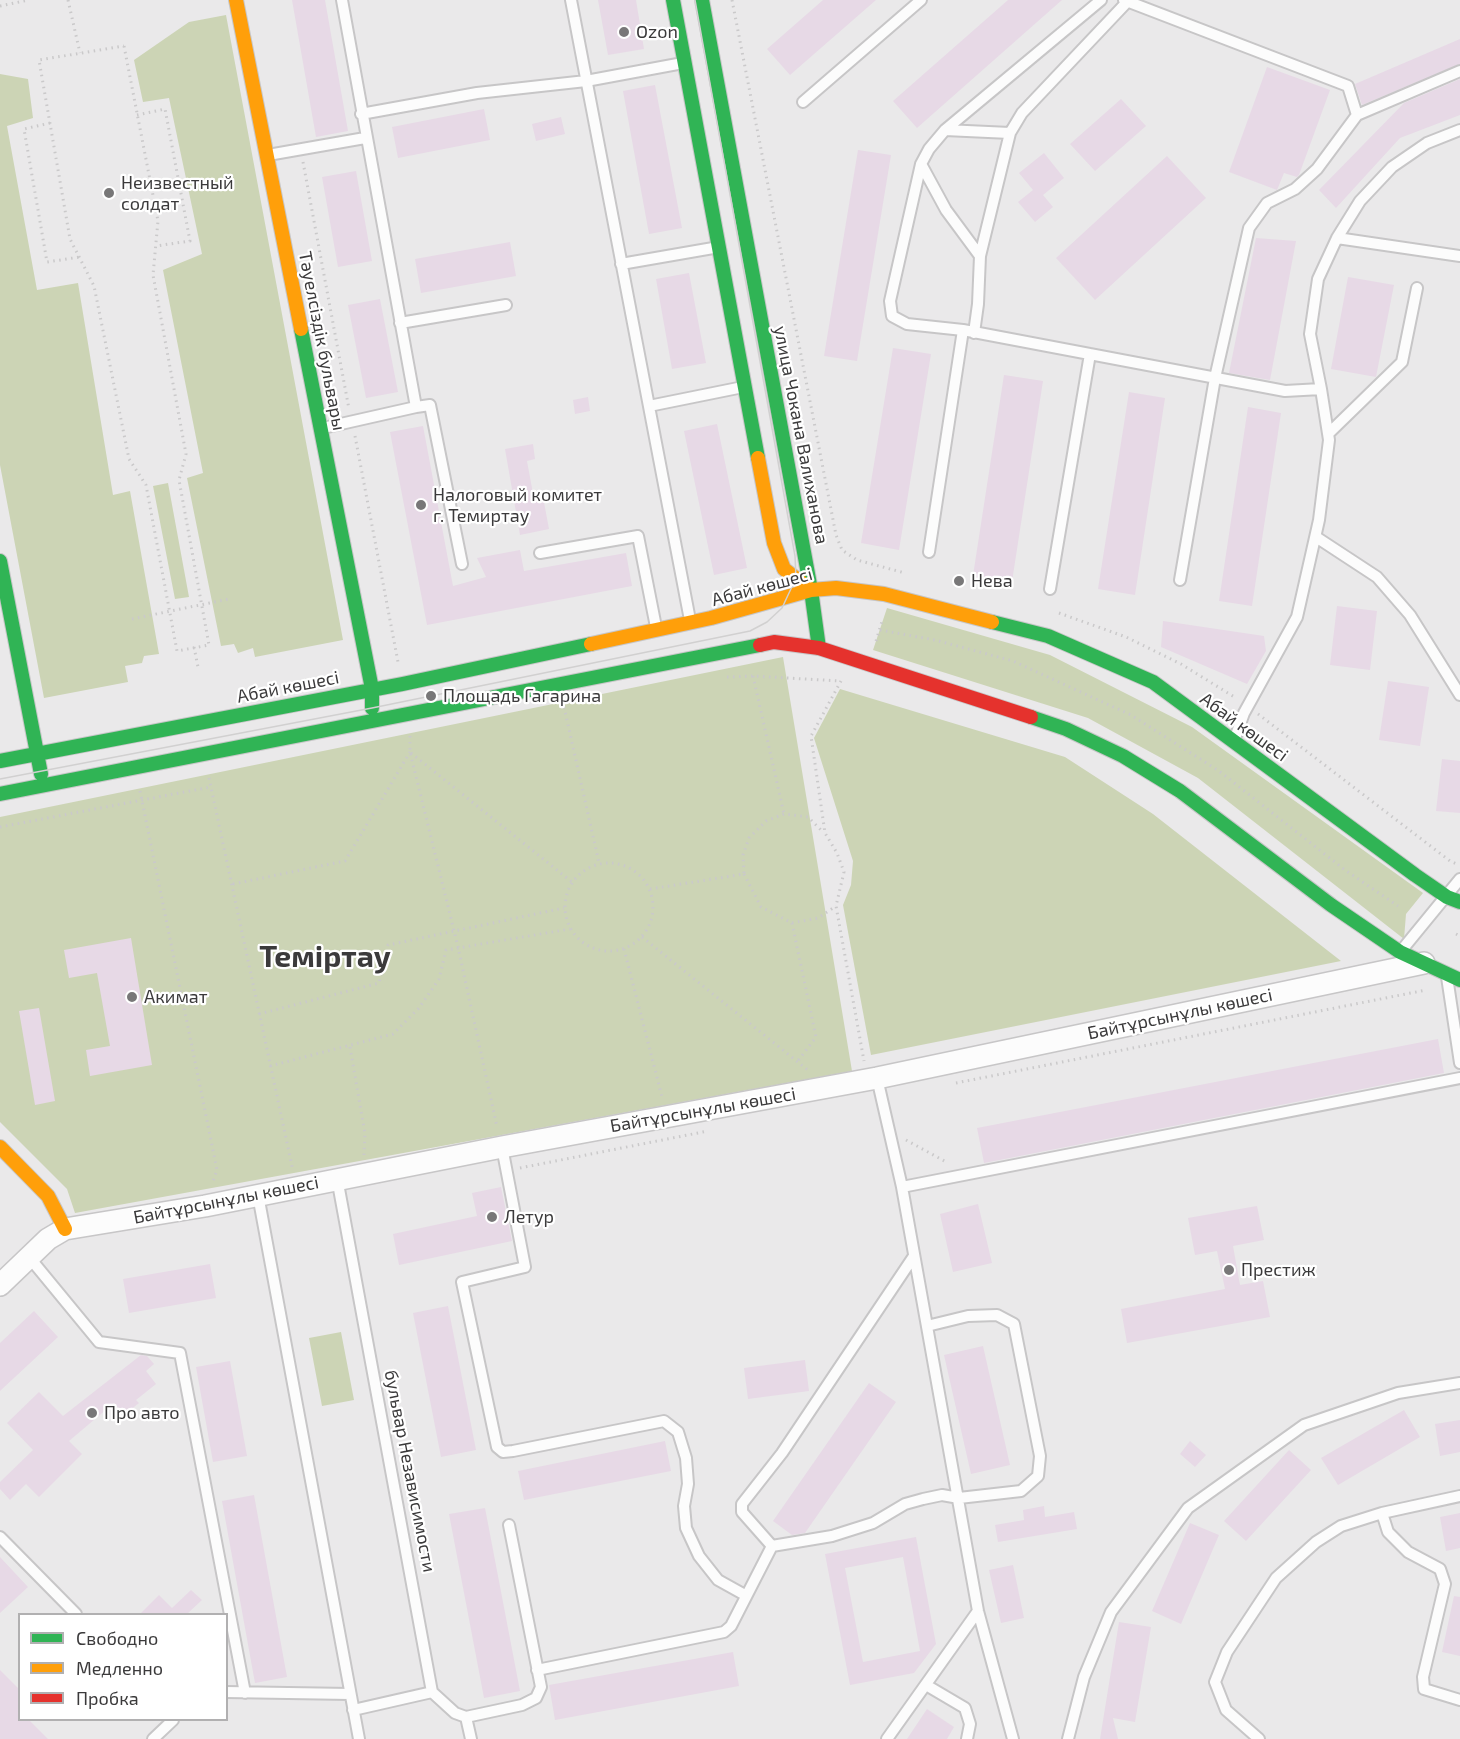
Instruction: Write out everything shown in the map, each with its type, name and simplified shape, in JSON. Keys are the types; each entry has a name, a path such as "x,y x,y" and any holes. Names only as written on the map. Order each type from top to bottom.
{"street":[{"name":"Тәуелсіздік бульвары","path":"236,0 372,690 369,723"},
{"path":"673,0 721,247 774,543 783,569 811,590"},
{"name":"улица Чокана Валиханова","path":"702,0 802,538 819,648"},
{"path":"802,538 818,563"},
{"path":"752,607 772,583 774,543"},
{"path":"0,561 44,786"},
{"path":"836,572 888,595"},
{"name":"Абай көшесі","path":"0,760 372,690 690,623 811,590 836,588 888,595 1048,636 1153,682 1454,900"},
{"path":"0,794 205,756 774,642 819,648 869,663 1066,729 1123,756 1180,791 1331,905 1400,952 1460,980"},
{"name":"Байтұрсынұлы көшесі","path":"0,1285 48,1239 65,1229 205,1206 363,1173 829,1088 1424,963"},
{"path":"0,1147 48,1196 65,1229"}],"lane":[{"path":"342,0 365,138 416,408"},
{"path":"571,0 690,623"},
{"path":"803,102 921,0"},
{"path":"1101,0 945,130 929,149 921,164 890,301 892,316 907,324 969,331 1285,391 1321,389"},
{"path":"929,552 969,331 978,304 980,256 1010,133 1022,113 1126,1 1348,86 1357,115"},
{"path":"361,114 477,93 586,81 686,63"},
{"path":"1180,580 1215,378 1249,228 1267,203 1295,189 1317,169 1357,115 1460,71"},
{"path":"945,130 1010,133"},
{"path":"1233,742 1247,706 1296,617 1316,537 1328,434 1310,334 1317,279 1337,238 1360,201 1392,167 1427,143 1460,130"},
{"path":"268,155 365,138"},
{"path":"921,164 946,210 980,256"},
{"path":"1337,238 1460,256"},
{"path":"621,264 721,247"},
{"path":"1328,434 1402,362 1417,288"},
{"path":"400,323 506,305"},
{"path":"1050,589 1090,354"},
{"path":"649,406 746,386"},
{"path":"320,428 430,405 462,564"},
{"path":"540,553 638,536 657,630"},
{"path":"1316,537 1377,577 1410,615 1460,695"},
{"path":"1400,952 1454,900 1460,879"},
{"path":"1447,974 1460,1063"},
{"path":"877,1078 902,1187 978,1611 1013,1739"},
{"path":"902,1187 1460,1078"},
{"path":"502,1147 525,1267 462,1282 497,1447 503,1452 513,1451 664,1421 678,1432 686,1458 688,1484 684,1506 686,1528 699,1556 718,1580 745,1596"},
{"name":"бульвар Независимости","path":"337,1178 432,1692"},
{"path":"258,1195 359,1739"},
{"path":"772,1546 742,1512 742,1504 782,1454 914,1256"},
{"path":"30,1257 99,1342 180,1353 245,1693"},
{"path":"772,1546 832,1536 873,1523 905,1504 923,1499 942,1495 959,1498 1021,1491 1038,1476 1038,1445 1014,1324 997,1315 968,1316 927,1326"},
{"path":"1068,1739 1084,1677 1111,1612 1188,1508 1304,1425 1398,1393 1460,1383"},
{"path":"1259,1739 1226,1710 1215,1682 1227,1652 1276,1578 1316,1542 1341,1526 1382,1513 1460,1496"},
{"path":"1382,1513 1388,1532 1401,1545 1440,1569 1445,1584 1422,1677 1424,1689 1460,1700"},
{"path":"353,1710 432,1692 455,1713 466,1718 522,1705 536,1698 541,1687 509,1525"},
{"path":"0,1537 75,1613"},
{"path":"537,1670 724,1632 731,1626 772,1546"},
{"path":"887,1739 978,1611"},
{"path":"926,1685 965,1708 970,1724 967,1739"},
{"path":"228,1692 350,1694"},
{"path":"466,1718 471,1739"},
{"path":"153,1739 171,1721"}],"path":[{"path":"0,6 29,0"},
{"path":"68,0 80,53"},
{"path":"732,0 836,535 842,550 857,560 908,573"},
{"path":"124,46 158,221 153,276 186,454 179,480 209,645 177,651 146,485 129,459 94,286 70,239 39,60 80,53 124,46"},
{"path":"137,115 165,109 190,241 156,246"},
{"path":"50,123 24,129 47,262 81,257"},
{"path":"869,663 896,570"},
{"path":"132,619 229,599"},
{"path":"1055,612 1126,637 1181,664 1247,706 1450,861 1460,865"},
{"path":"194,647 198,667"},
{"path":"753,676 784,814"},
{"path":"718,678 753,676 852,682"},
{"path":"825,833 811,736 841,681"},
{"path":"563,704 599,863"},
{"path":"410,752 572,882"},
{"path":"232,884 345,861 410,752"},
{"path":"410,752 454,929 502,1147"},
{"path":"205,756 296,1186"},
{"path":"0,827 211,787"},
{"path":"140,789 217,1170 205,1206"},
{"path":"836,906 818,918 792,923 761,907 744,874 743,855 748,838 766,821 784,814 808,817 825,833 837,853 844,872 836,906 864,1062 854,1065"},
{"path":"599,863 615,863 629,867 641,876 650,889 654,912 650,926 642,937 624,949 604,952 584,944 570,929 564,908 566,894 572,882 584,870 599,863"},
{"path":"650,889 744,874"},
{"path":"260,1014 379,983 388,945 454,929 564,908"},
{"path":"792,923 816,1037 797,1062"},
{"path":"270,1066 393,1034 419,1008 439,979 446,950 570,929"},
{"path":"642,937 829,1088"},
{"path":"624,949 662,1097"},
{"path":"1421,985 1451,1003"},
{"path":"350,1047 365,1134 363,1173"},
{"path":"889,1130 967,1174"}],"green space":[{"path":"226,15 343,640 255,657 253,648 238,653 234,644 221,646 187,478 203,473 163,270 202,254 169,98 143,102 134,60 189,22"},
{"path":"0,74 28,79 33,118 7,126 37,290 78,283 113,495 130,491 159,654 144,656 142,663 125,666 128,682 44,698 0,465"},
{"path":"168,483 189,597 175,599 153,486"},
{"path":"887,608 1050,655 1192,727 1423,893 1406,914 1404,939 1198,778 1088,718 873,650"},
{"path":"783,657 852,1071 75,1213 67,1189 0,1122 0,817"},
{"path":"840,689 1065,757 1153,814 1341,961 871,1055 843,905 851,885 853,861 814,738"},
{"path":"341,1332 354,1400 322,1406 309,1338"}],"building":[{"path":"292,0 325,0 348,131 316,137"},
{"path":"598,0 636,0 644,49 608,55"},
{"path":"823,0 876,0 790,75 767,49"},
{"path":"1008,0 1062,0 917,128 893,101"},
{"path":"1460,39 1460,64 1362,105 1355,84"},
{"path":"1267,67 1330,90 1299,175 1297,177 1284,173 1277,190 1229,172"},
{"path":"1460,79 1460,115 1400,138 1336,208 1319,190 1404,103"},
{"path":"655,85 682,228 649,234 623,91"},
{"path":"1121,99 1146,126 1095,171 1070,144"},
{"path":"484,109 490,140 398,158 392,127"},
{"path":"561,117 565,134 536,141 532,124"},
{"path":"858,150 891,155 857,361 824,356"},
{"path":"1044,153 1064,178 1043,195 1053,207 1035,222 1018,202 1033,190 1019,173"},
{"path":"1167,156 1206,198 1095,300 1056,258"},
{"path":"356,171 372,261 338,267 322,177"},
{"path":"1256,238 1296,241 1270,380 1229,373"},
{"path":"510,242 516,276 421,293 415,259"},
{"path":"689,273 706,363 672,369 656,279"},
{"path":"1348,277 1394,285 1376,377 1331,369"},
{"path":"380,299 398,392 366,398 348,305"},
{"path":"893,348 931,354 899,550 861,543"},
{"path":"1004,375 1043,381 1011,588 972,582"},
{"path":"1129,392 1165,398 1135,595 1098,589"},
{"path":"588,397 590,411 575,414 573,400"},
{"path":"1248,407 1281,413 1252,606 1219,601"},
{"path":"717,424 747,568 714,575 684,431"},
{"path":"423,426 453,586 486,577 477,558 520,550 524,571 626,553 632,586 427,625 390,432"},
{"path":"533,444 535,459 527,461 534,499 543,497 549,529 520,535 505,449"},
{"path":"1337,606 1377,611 1370,670 1330,665"},
{"path":"1163,621 1264,636 1266,651 1247,684 1161,647"},
{"path":"1388,681 1429,687 1420,746 1379,740"},
{"path":"1442,759 1460,761 1460,813 1436,811"},
{"path":"131,938 152,1065 90,1076 86,1050 110,1046 97,973 69,978 64,950"},
{"path":"39,1008 55,1101 35,1105 19,1011"},
{"path":"1438,1039 1444,1073 984,1163 977,1128"},
{"path":"501,1187 512,1241 399,1265 393,1234 477,1216 472,1193"},
{"path":"978,1204 992,1263 953,1272 940,1214"},
{"name":"Престиж","path":"1257,1206 1264,1240 1233,1246 1240,1285 1263,1281 1270,1317 1127,1343 1121,1309 1225,1289 1217,1251 1195,1255 1188,1218"},
{"path":"210,1264 216,1298 129,1313 123,1279"},
{"path":"448,1306 476,1450 441,1457 413,1313"},
{"path":"34,1311 58,1337 0,1391 0,1343"},
{"path":"983,1346 1010,1465 971,1474 944,1355"},
{"path":"141,1355 147,1356 154,1364 146,1371 156,1384 136,1400 139,1403 124,1415 114,1403 69,1441 82,1454 39,1497 26,1484 10,1500 0,1489 0,1482 33,1450 7,1423 39,1392 63,1416"},
{"path":"805,1360 809,1391 748,1399 744,1368"},
{"path":"230,1361 247,1456 213,1462 196,1367"},
{"path":"869,1383 896,1402 805,1533 792,1535 773,1521"},
{"path":"1404,1410 1420,1437 1338,1485 1321,1458"},
{"path":"1460,1420 1460,1452 1440,1456 1435,1424"},
{"path":"665,1441 671,1471 524,1500 518,1471"},
{"path":"1190,1441 1206,1455 1195,1467 1180,1454"},
{"path":"1289,1450 1311,1470 1246,1541 1224,1521"},
{"path":"254,1495 287,1677 255,1683 222,1501"},
{"path":"1044,1506 1045,1517 1074,1512 1077,1529 998,1542 995,1525 1024,1520 1023,1510"},
{"path":"485,1508 520,1691 484,1698 449,1514"},
{"path":"1460,1513 1460,1548 1446,1551 1440,1517"},
{"path":"1190,1523 1219,1535 1181,1624 1152,1611"},
{"path":"916,1537 936,1644 914,1673 850,1685 825,1554","holes":["903,1557 920,1651 863,1662 845,1568"]},
{"path":"0,1557 28,1587 0,1613"},
{"path":"1013,1565 1024,1618 1001,1623 989,1570"},
{"path":"191,1590 202,1600 188,1613 141,1613 159,1595 172,1608"},
{"path":"1454,1596 1460,1597 1460,1656 1442,1652"},
{"path":"1119,1622 1151,1627 1135,1722 1113,1718 1118,1739 1100,1739"},
{"path":"733,1652 739,1686 555,1720 549,1685"},
{"path":"0,1670 18,1688 18,1721 30,1721 48,1739 0,1739"},
{"path":"927,1709 954,1727 947,1739 907,1739"}],"tram line":[{"path":"0,779 372,708 750,631 767,622 782,608 796,578 795,556 695,0"}],"traffic: fast":[{"path":"673,0 758,458"},
{"path":"702,0 811,590 819,648"},
{"path":"301,329 372,689 372,708"},
{"path":"0,561 41,774"},
{"path":"992,622 1048,636 1153,682 1415,875 1447,897 1460,902"},
{"path":"0,761 402,684 591,644"},
{"path":"0,794 760,645"},
{"path":"1031,717 1066,729 1123,756 1180,791 1331,905 1400,952 1460,980"}],"traffic: slow":[{"path":"236,0 301,329"},
{"path":"758,458 774,543 784,569 811,590"},
{"path":"591,644 711,618 811,590 836,588 884,594 992,622"},
{"path":"0,1147 48,1196 65,1229"}],"traffic: jam":[{"path":"760,645 774,642 819,648 1031,717"}],"place":[{"name":"Ozon","path":"624,32"},
{"name":"Неизвестный солдат","path":"109,193"},
{"name":"Налоговый комитет г. Темиртау","path":"421,505"},
{"name":"Нева","path":"959,581"},
{"name":"Площадь Гагарина","path":"431,696"},
{"name":"Акимат","path":"132,997"},
{"name":"Летур","path":"492,1217"},
{"name":"Престиж","path":"1229,1270"},
{"name":"Про авто","path":"92,1413"}],"district":[{"name":"Теміртау","path":"325,957"}]}
